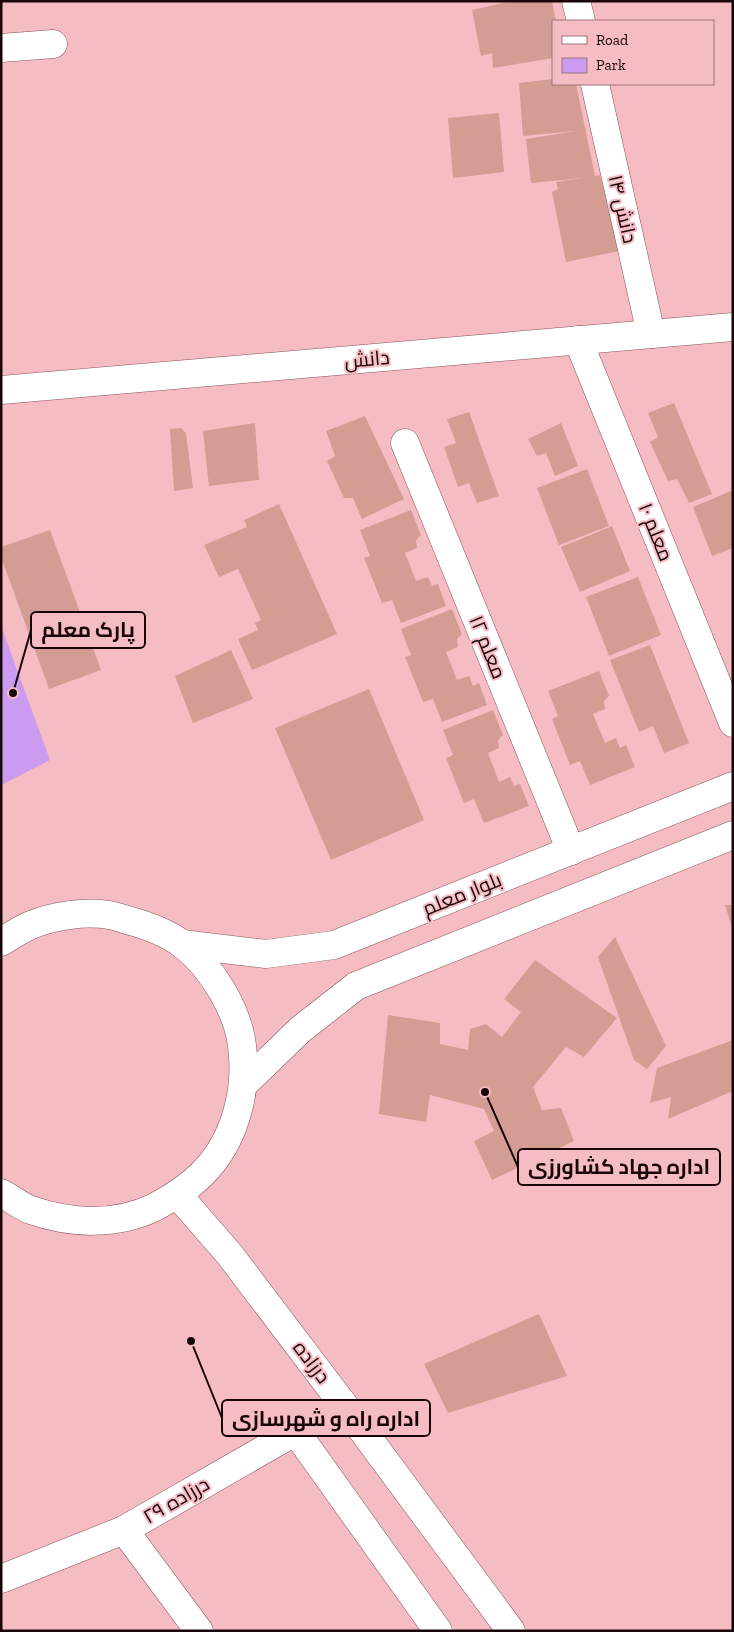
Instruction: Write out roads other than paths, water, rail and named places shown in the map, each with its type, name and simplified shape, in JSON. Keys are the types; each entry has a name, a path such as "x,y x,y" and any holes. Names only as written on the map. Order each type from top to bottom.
{"street":[{"path":"576,1 581,20"},
{"path":"1,48 53,44"},
{"name":"دانش ۱۴","path":"595,85 651,334"},
{"name":"دانش","path":"1,390 733,327"},
{"name":"معلم ۱۰","path":"578,340 733,723"},
{"name":"معلم ۱۲","path":"405,443 571,850"},
{"name":"بلوار معلم","path":"182,944 266,954 334,945 733,786"},
{"path":"243,1085 301,1029 356,986 733,835"},
{"path":"1,942 30,925 68,915 108,915 147,925 182,944 210,972 231,1006 242,1045 243,1085 236,1117 222,1147 203,1174 178,1195 143,1213 105,1221 66,1220 29,1209 1,1193"},
{"name":"درزاده","path":"178,1195 230,1255 511,1631"},
{"name":"درزاده ۲۹","path":"1,1578 124,1530 343,1404"},
{"path":"296,1432 438,1631"},
{"path":"124,1530 199,1631"}],"place":[{"name":"پارک معلم","path":"13,693"},
{"name":"اداره جهاد کشاورزی","path":"485,1092"},
{"name":"اداره راه و شهرسازی","path":"191,1341"}]}
